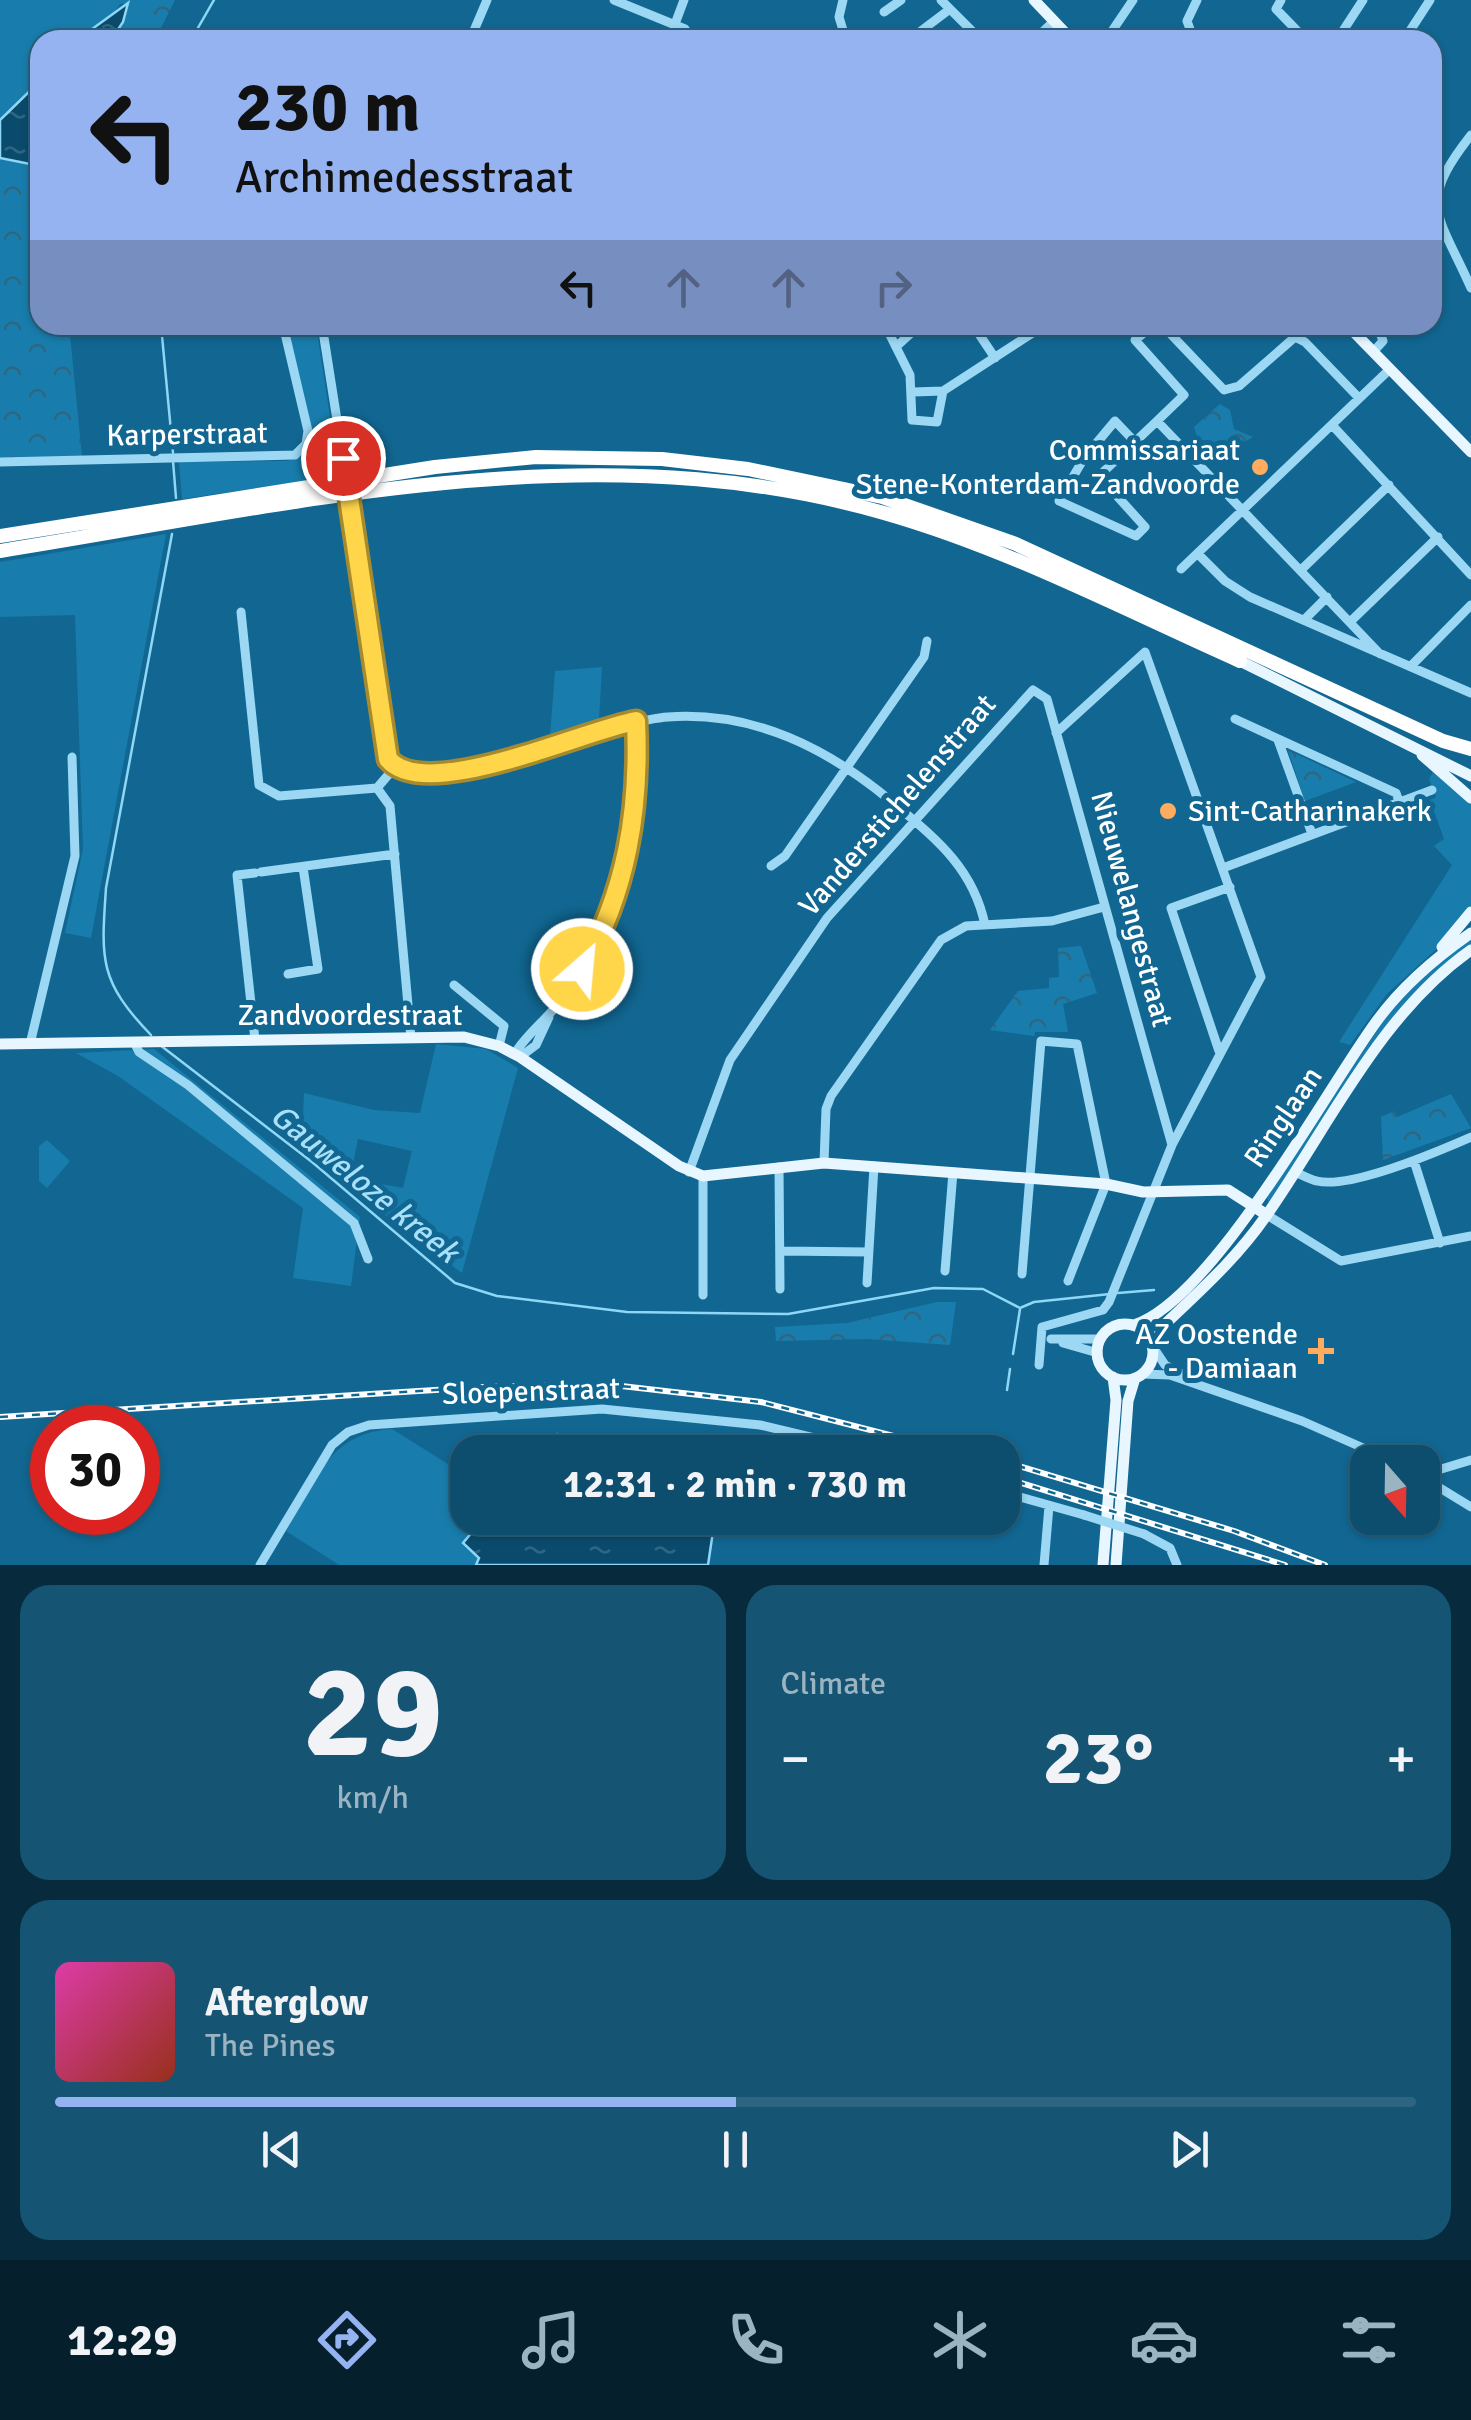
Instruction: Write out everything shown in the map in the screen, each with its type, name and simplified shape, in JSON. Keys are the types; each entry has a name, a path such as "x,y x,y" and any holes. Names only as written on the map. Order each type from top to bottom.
{"highway":[{"path":"0,536 435,467 519,459 662,459 748,469 882,497 1016,544 1443,741 1471,750"},
{"path":"0,551 439,483 537,474 658,475 833,500 928,527 1011,558 1240,661"},
{"path":"1443,741 1471,760"}],"main road":[{"path":"1034,0 1063,30"},
{"path":"1357,335 1471,452"},
{"path":"1240,661 1471,776"},
{"path":"1409,744 1471,798"},
{"path":"1426,967 1471,912"},
{"name":"Ringlaan","path":"1134,1325 1155,1316 1180,1293 1254,1205 1376,1022 1426,967 1471,933"},
{"name":"Ringlaan","path":"1152,1344 1156,1333 1228,1266 1404,1011 1471,950"},
{"name":"Zandvoordestraat","path":"0,1044 464,1037 499,1046 520,1058 689,1172 703,1176 824,1163 874,1166 1106,1184 1150,1193 1228,1190 1267,1214"},
{"path":"1103,1565 1116,1400 1113,1377 1098,1353 1101,1338 1116,1326 1134,1325 1152,1344 1151,1362 1138,1376 1128,1401 1116,1565"},
{"path":"1113,1377 1138,1376"}],"street":[{"path":"474,30 487,0"},
{"path":"614,0 682,30"},
{"path":"675,24 684,0"},
{"path":"843,0 839,18 843,30"},
{"path":"884,12 900,0"},
{"path":"942,0 969,30"},
{"path":"1113,30 1133,0"},
{"path":"1190,30 1187,22 1197,0"},
{"path":"1281,0 1276,9 1296,30"},
{"path":"1344,30 1363,0"},
{"path":"1408,30 1428,0"},
{"path":"922,30 950,9"},
{"path":"1045,30 1054,21"},
{"path":"1442,173 1471,134"},
{"path":"1442,211 1471,288"},
{"name":"Karperstraat","path":"0,462 284,458 304,449 308,431 286,335"},
{"path":"324,335 388,759 395,767 416,774 487,765 636,721 706,717 757,726 808,743 848,767 913,820 965,869 985,925"},
{"path":"892,335 913,392 912,420 937,422 943,391"},
{"path":"898,345 909,335"},
{"path":"980,335 995,358"},
{"path":"913,392 943,391 1030,335"},
{"path":"1136,442 1116,421 1084,458 1059,500 1136,536 1145,527 1099,476 1136,442 1184,395 1134,340 1142,335"},
{"path":"1168,335 1224,390 1240,386 1295,337 1305,342 1359,398"},
{"path":"1373,352 1383,340 1381,335"},
{"path":"1181,568 1390,369"},
{"path":"1157,420 1380,654"},
{"path":"1332,425 1471,575"},
{"path":"1301,570 1389,485"},
{"path":"1351,620 1438,537"},
{"path":"1198,554 1236,589 1471,693"},
{"path":"1304,620 1327,597"},
{"path":"1411,666 1471,605"},
{"path":"241,612 259,785 279,796 377,788 395,767"},
{"path":"771,866 786,856 848,767 924,657 927,641"},
{"path":"1056,733 1146,652 1261,982 1219,1051"},
{"name":"Vanderstichelenstraat","path":"689,1172 730,1060 844,894 1032,690 1039,690"},
{"name":"Nieuwelangestraat","path":"1039,690 1047,699 1172,1145"},
{"path":"1223,868 1399,805 1396,793 1235,719"},
{"path":"520,1058 517,1050 549,1017 594,950 620,886 635,815 636,721"},
{"path":"1278,740 1312,834"},
{"path":"30,1044 75,856 72,757"},
{"path":"377,788 390,806 411,1038"},
{"path":"1399,801 1432,790"},
{"path":"255,1040 237,875 395,854"},
{"path":"288,974 318,969 303,867"},
{"path":"1039,1365 1042,1326 1103,1310 1110,1302 1139,1235 1150,1193 1218,1062 1219,1051 1173,904 1230,887"},
{"path":"824,1163 826,1109 940,940 966,926 1052,921 1104,907"},
{"path":"454,985 504,1026 499,1046"},
{"path":"1022,1274 1041,1041 1077,1044 1106,1184 1068,1281"},
{"path":"138,1042 139,1052 188,1085 354,1223 368,1259"},
{"path":"1296,1172 1320,1182 1414,1161 1471,1138"},
{"path":"1414,1161 1440,1243"},
{"path":"867,1283 874,1166"},
{"path":"780,1167 780,1289"},
{"path":"945,1271 953,1172"},
{"path":"703,1176 704,1295"},
{"path":"1267,1214 1342,1261 1471,1236"},
{"path":"780,1251 869,1252"},
{"path":"1098,1353 1051,1339 1101,1338"},
{"path":"1152,1344 1165,1365 1206,1388"},
{"path":"1138,1376 1170,1375 1320,1427 1359,1445"},
{"name":"Sloepenstraat","path":"260,1565 332,1445 348,1432 370,1425 602,1409 760,1425 802,1435"},
{"path":"1440,1469 1471,1460"},
{"path":"1440,1488 1471,1507"},
{"path":"1020,1497 1144,1534 1170,1548 1177,1565"},
{"path":"1044,1565 1049,1506"}],"green space":[{"path":"0,0 118,0 120,4 113,14 92,30 30,30 30,91 0,120"},
{"path":"118,0 175,0 160,30 118,30 127,3 120,4"},
{"path":"0,158 30,164 30,335 70,335 82,457 0,459"},
{"path":"288,335 318,335 339,476 182,499 179,462 287,461 300,457 308,447"},
{"path":"1220,404 1230,410 1234,429 1253,437 1218,457 1211,444 1197,437 1194,427"},
{"path":"166,534 91,938 65,933 83,849 75,615 0,617 0,562"},
{"path":"602,667 599,719 550,735 555,671"},
{"path":"1288,750 1356,782 1305,801"},
{"path":"1433,772 1471,802 1471,905 1443,943 1387,994 1350,1045 1339,1042 1452,865 1434,846 1444,839 1430,800 1436,797 1429,779"},
{"path":"1471,938 1471,946 1423,984 1269,1203 1266,1196 1386,1017 1422,977"},
{"path":"1081,946 1097,993 1063,1004 1068,1032 1035,1032 1034,1036 990,1030 1018,991 1049,988 1049,978 1059,977 1058,948"},
{"path":"436,1044 486,1049 518,1068 462,1273 395,1224 302,1140 304,1093 374,1110 420,1113","holes":["358,1139 412,1151 403,1188 365,1181 352,1169"]},
{"path":"154,1049 360,1217 351,1286 293,1278 303,1208 118,1076 76,1053"},
{"path":"1451,1094 1471,1128 1383,1160 1381,1117 1394,1111 1397,1117"},
{"path":"47,1140 70,1161 47,1188 39,1181 39,1146"},
{"path":"937,1302 956,1302 950,1345 868,1339 776,1341 775,1327 847,1323"},
{"path":"392,1429 450,1465 450,1535 470,1535 463,1543 480,1558 476,1565 339,1565 286,1531 326,1463 338,1450 370,1433"}],"water":[{"path":"128,3 118,30 91,30"},
{"path":"30,91 30,164 0,158 0,120"},
{"path":"470,1535 712,1535 708,1565 476,1565 479,1558 463,1543"}],"waterway":[{"name":"Gauweloze kreek","path":"197,30 214,0"},
{"name":"Gauweloze kreek","path":"162,335 173,453"},
{"name":"Gauweloze kreek","path":"173,461 176,498"},
{"name":"Gauweloze kreek","path":"151,1035 113,984 104,952 104,913 172,534"},
{"name":"Gauweloze kreek","path":"160,1045 312,1162 455,1283 497,1296 627,1312 788,1314 934,1288 983,1289 1020,1308 1034,1302 1110,1294"},
{"name":"Gauweloze kreek","path":"1118,1293 1154,1290"},
{"path":"1013,1354 1020,1309"},
{"path":"1007,1390 1010,1369"}],"railway":[{"path":"0,1417 483,1387 604,1384 761,1402 890,1435"},
{"path":"1020,1466 1234,1531 1325,1565"},
{"path":"1020,1483 1285,1565"}],"place":[{"name":"Commissariaat Stene-Konterdam-Zandvoorde","path":"1260,467"},
{"name":"Sint-Catharinakerk","path":"1168,811"},
{"name":"AZ Oostende - Damiaan","path":"1321,1351"}],"route":[{"path":"343,458 383,730 388,759 395,767 416,774 487,765 636,721 638,757 630,843 620,886 594,950 582,969"}]}
